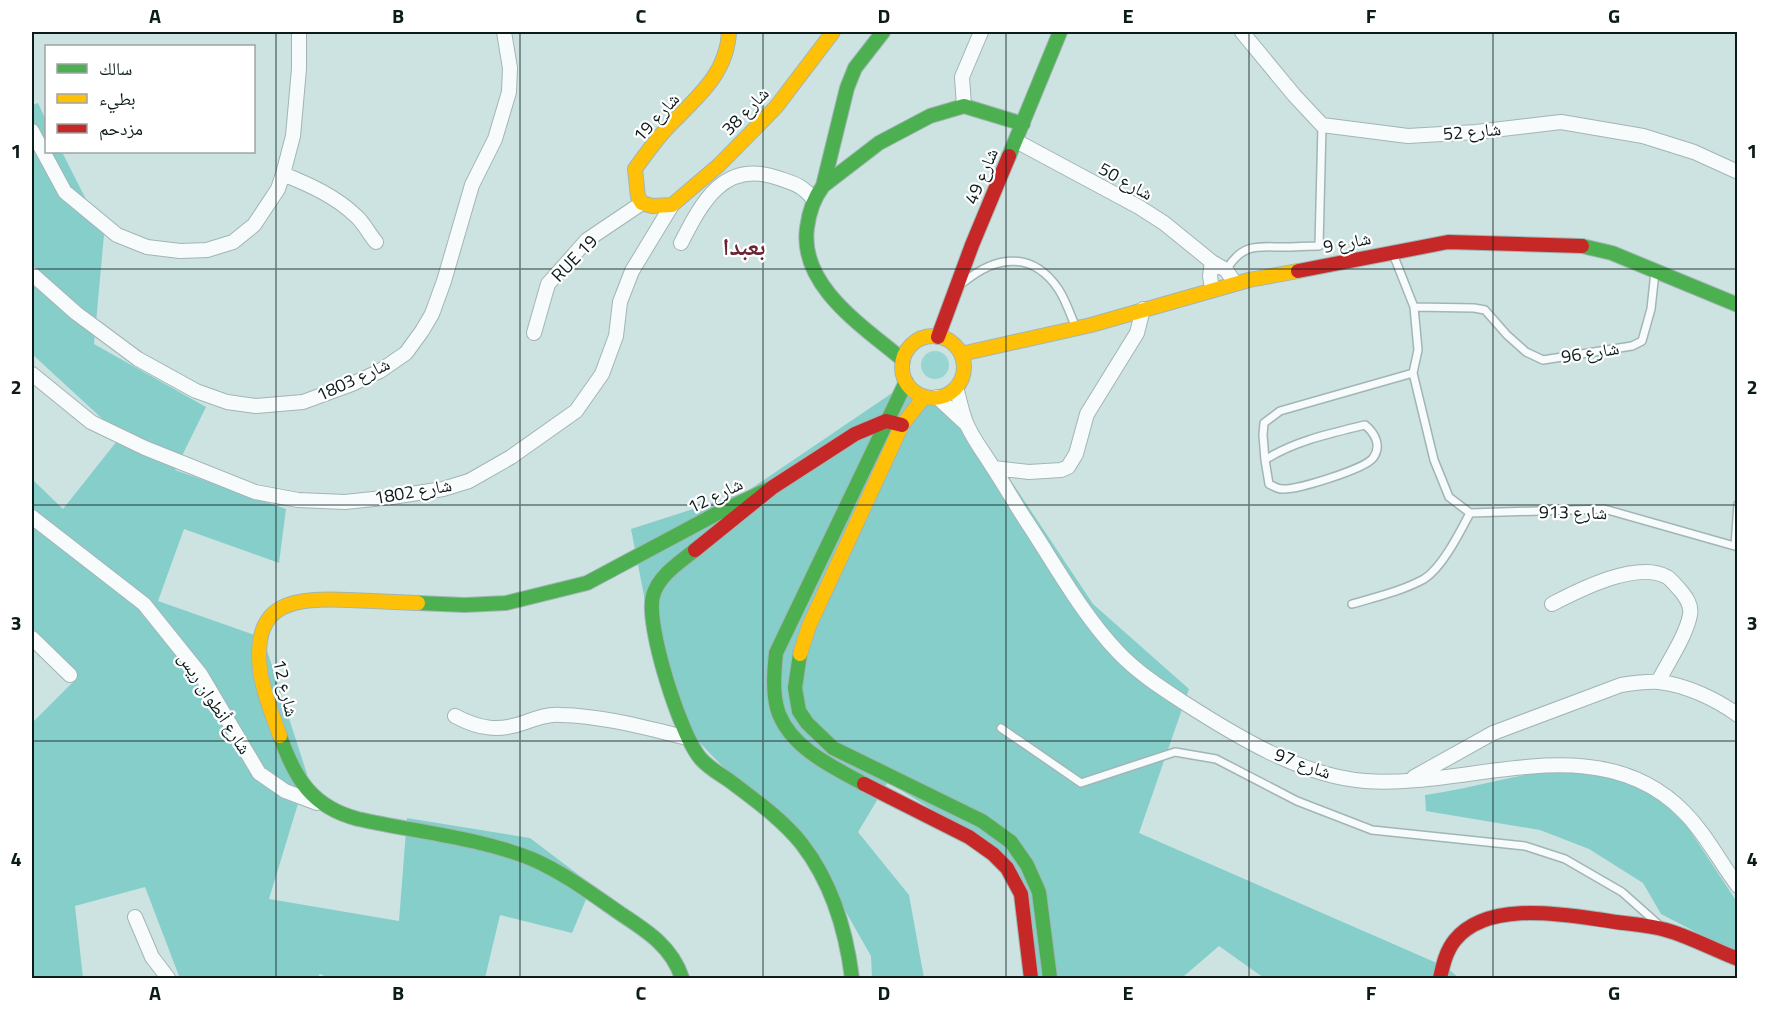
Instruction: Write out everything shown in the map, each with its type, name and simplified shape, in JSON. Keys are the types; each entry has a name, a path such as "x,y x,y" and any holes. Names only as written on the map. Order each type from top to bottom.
{"main road":[{"name":"شارع 19","path":"642,203 638,197 635,169 657,140 701,94 720,68 730,44 729,32"},
{"name":"شارع 38","path":"672,205 719,165 776,107 833,32"},
{"path":"823,186 847,88 855,68 883,32"},
{"name":"شارع 49","path":"938,337 972,245 1060,32"},
{"path":"903,360 830,296 814,273 806,240 813,199 823,186 845,167 886,139 930,116 964,106 1023,124"},
{"path":"642,203 652,206 672,205"},
{"name":"شارع 9","path":"961,354 1076,328 1235,283 1448,242 1580,246 1612,253 1737,305"},
{"path":"938,337 956,345 961,354 964,370 962,378 952,392 931,397 917,393 906,382 902,367 903,360 912,344 920,339 938,337"},
{"path":"906,382 776,653 774,677 778,712 789,733 826,764 990,850 1017,882 1021,894 1031,978"},
{"path":"931,397 902,425 809,626 799,657 795,688 796,700 807,723 833,748 982,820 1011,842 1027,866 1039,892 1050,978"},
{"path":"852,978 845,930 815,862 793,833 758,802 698,756 688,738 661,652 652,616 652,598 668,572 773,487 855,434 886,421 902,425"},
{"name":"شارع 12","path":"682,978 680,967 671,953 655,939 558,871 528,858 476,843 346,815 324,806 299,780 285,753 264,684 259,655 262,629 269,616 278,608 291,602 311,598 465,605 506,603 587,583 716,513 773,487"},
{"path":"1443,975 1453,942 1461,934 1475,924 1504,915 1527,913 1590,918 1665,930 1737,959"}],"street":[{"path":"32,131 65,192 117,235 147,247 180,251 207,250 233,242 254,225 278,189 283,174 293,136 299,69 299,32"},
{"name":"شارع 1803","path":"32,274 76,313 138,359 196,391 226,402 255,406 303,402 380,371 406,353 432,314 472,185 495,139 509,92 510,68 504,32"},
{"path":"964,106 962,77 981,32"},
{"path":"1242,32 1322,125"},
{"name":"شارع 52","path":"1322,125 1408,136 1476,132 1561,122 1643,136 1694,152 1737,172"},
{"name":"شارع 50","path":"1016,141 1139,207 1164,223 1212,262 1226,270 1235,283"},
{"path":"681,243 702,203 714,191 740,174 748,172 774,176 803,186 813,199"},
{"path":"283,174 334,198 357,217 376,242"},
{"name":"RUE 19","path":"534,333 549,284 587,240 642,203"},
{"name":"شارع 1802","path":"32,374 91,422 145,448 255,492 298,500 345,502 442,489 469,481 543,435 576,411 602,374 616,336 620,302 632,271 672,205"},
{"path":"1212,262 1210,276 1212,289"},
{"path":"994,468 1029,472 1061,470 1068,467 1076,454 1087,414 1137,333 1143,309"},
{"name":"شارع 97","path":"956,388 967,425 1086,612 1117,651 1152,681 1250,743 1307,767 1364,781 1407,781 1549,765 1585,765 1641,780 1665,794 1704,832 1737,886"},
{"name":"شارع 97","path":"931,397 967,425"},
{"name":"شارع أنطوان ريس","path":"32,517 144,604 201,675 259,773 285,791 324,806"},
{"path":"1552,604 1580,589 1629,573 1649,573 1666,577 1686,597 1691,613 1658,682"},
{"path":"32,638 70,675"},
{"path":"1407,781 1493,733 1621,685 1658,682 1697,693 1737,715"},
{"path":"455,716 473,726 495,729 538,717 558,715 596,717 688,738"},
{"path":"135,917 152,957 168,978"}],"lane":[{"path":"1226,270 1234,258 1246,249 1266,245 1318,246 1322,125"},
{"path":"1352,604 1387,594 1426,578 1453,546 1470,513 1449,497 1434,460 1413,373 1418,350 1414,308 1392,251"},
{"path":"956,288 985,268 1005,261 1021,260 1039,267 1059,290 1076,328"},
{"name":"شارع 96","path":"1414,308 1485,310 1526,352 1543,360 1632,346 1642,341 1651,309 1655,272"},
{"path":"1265,459 1277,452 1365,425 1374,432 1377,442 1376,453 1372,460 1333,477 1281,490 1269,484 1266,472 1263,435 1264,423 1280,411 1413,373"},
{"path":"1736,546 1737,504"},
{"name":"شارع 913","path":"1470,513 1605,509 1736,546"},
{"path":"1001,728 1081,783 1176,752 1216,759 1297,801 1372,830 1525,846 1565,859 1622,892 1665,930"}],"shaded area":[{"path":"38,103 45,118 45,153 63,153 104,235 94,344 206,407 175,470 286,509 279,563 184,529 158,601 263,638 307,774 269,899 399,921 407,818 530,838 592,885 572,933 500,915 485,978 329,978 320,974 317,978 172,978 179,976 145,887 75,906 83,978 32,978 32,723 75,680 32,635 32,479 63,509 121,436 32,354 32,105"},
{"path":"935,351 945,355 949,365 945,375 935,379 925,375 921,365 925,355"},
{"path":"901,387 956,398 1093,604 1189,689 1139,833 1446,967 1459,978 1264,978 1219,946 1184,976 1185,978 1024,978 1016,892 976,837 888,782 858,832 909,895 924,978 872,978 871,956 831,886 752,797 674,716 646,606 631,529 746,492"},
{"path":"1546,771 1588,772 1632,785 1659,799 1687,826 1737,902 1737,951 1661,914 1643,883 1589,849 1540,830 1426,811 1425,795"}],"traffic: fast":[{"path":"883,32 855,68 847,88 823,186 814,201 809,217 807,249 813,268 837,303 903,360"},
{"path":"1009,156 1060,32"},
{"path":"823,186 879,143 930,116 964,106 1023,124"},
{"path":"1582,246 1612,253 1738,305"},
{"path":"864,784 815,756 785,726 779,714 774,692 776,653 906,382"},
{"path":"418,603 465,605 506,603 587,583 716,514 773,487"},
{"path":"695,550 665,576 653,596 654,630 666,680 675,705 693,747 701,759 777,818 813,859 836,908 846,942 852,978"},
{"path":"800,654 795,688 799,711 807,723 833,748 982,821 1011,842 1027,865 1039,892 1050,978"},
{"path":"280,736 299,778 317,799 329,807 358,819 490,845 532,859 578,884 658,941 672,957 682,978"}],"traffic: slow":[{"path":"729,32 727,47 716,74 658,138 635,169 638,197 642,203 652,206 672,205 719,165 776,107 833,32"},
{"path":"961,354 1091,325 1249,280 1298,271"},
{"path":"933,336 950,341 955,345 959,350 964,367 959,384 955,389 950,393 933,398 916,393 911,389 907,384 902,367 907,350 911,345 916,341 933,336"},
{"path":"800,654 809,626 902,425 924,397"},
{"path":"280,736 260,670 259,647 263,629 270,617 281,608 311,600 418,603"}],"traffic: jam":[{"path":"938,337 972,245 1009,156"},
{"path":"1298,271 1448,242 1582,246"},
{"path":"695,550 773,487 855,434 886,421 902,425"},
{"path":"864,784 969,837 993,854 1007,868 1021,894 1031,978"},
{"path":"1440,978 1449,949 1455,940 1469,928 1486,920 1525,913 1566,915 1658,928 1684,936 1738,959"}],"district":[{"name":"بعبدا","path":"744,246"}]}
